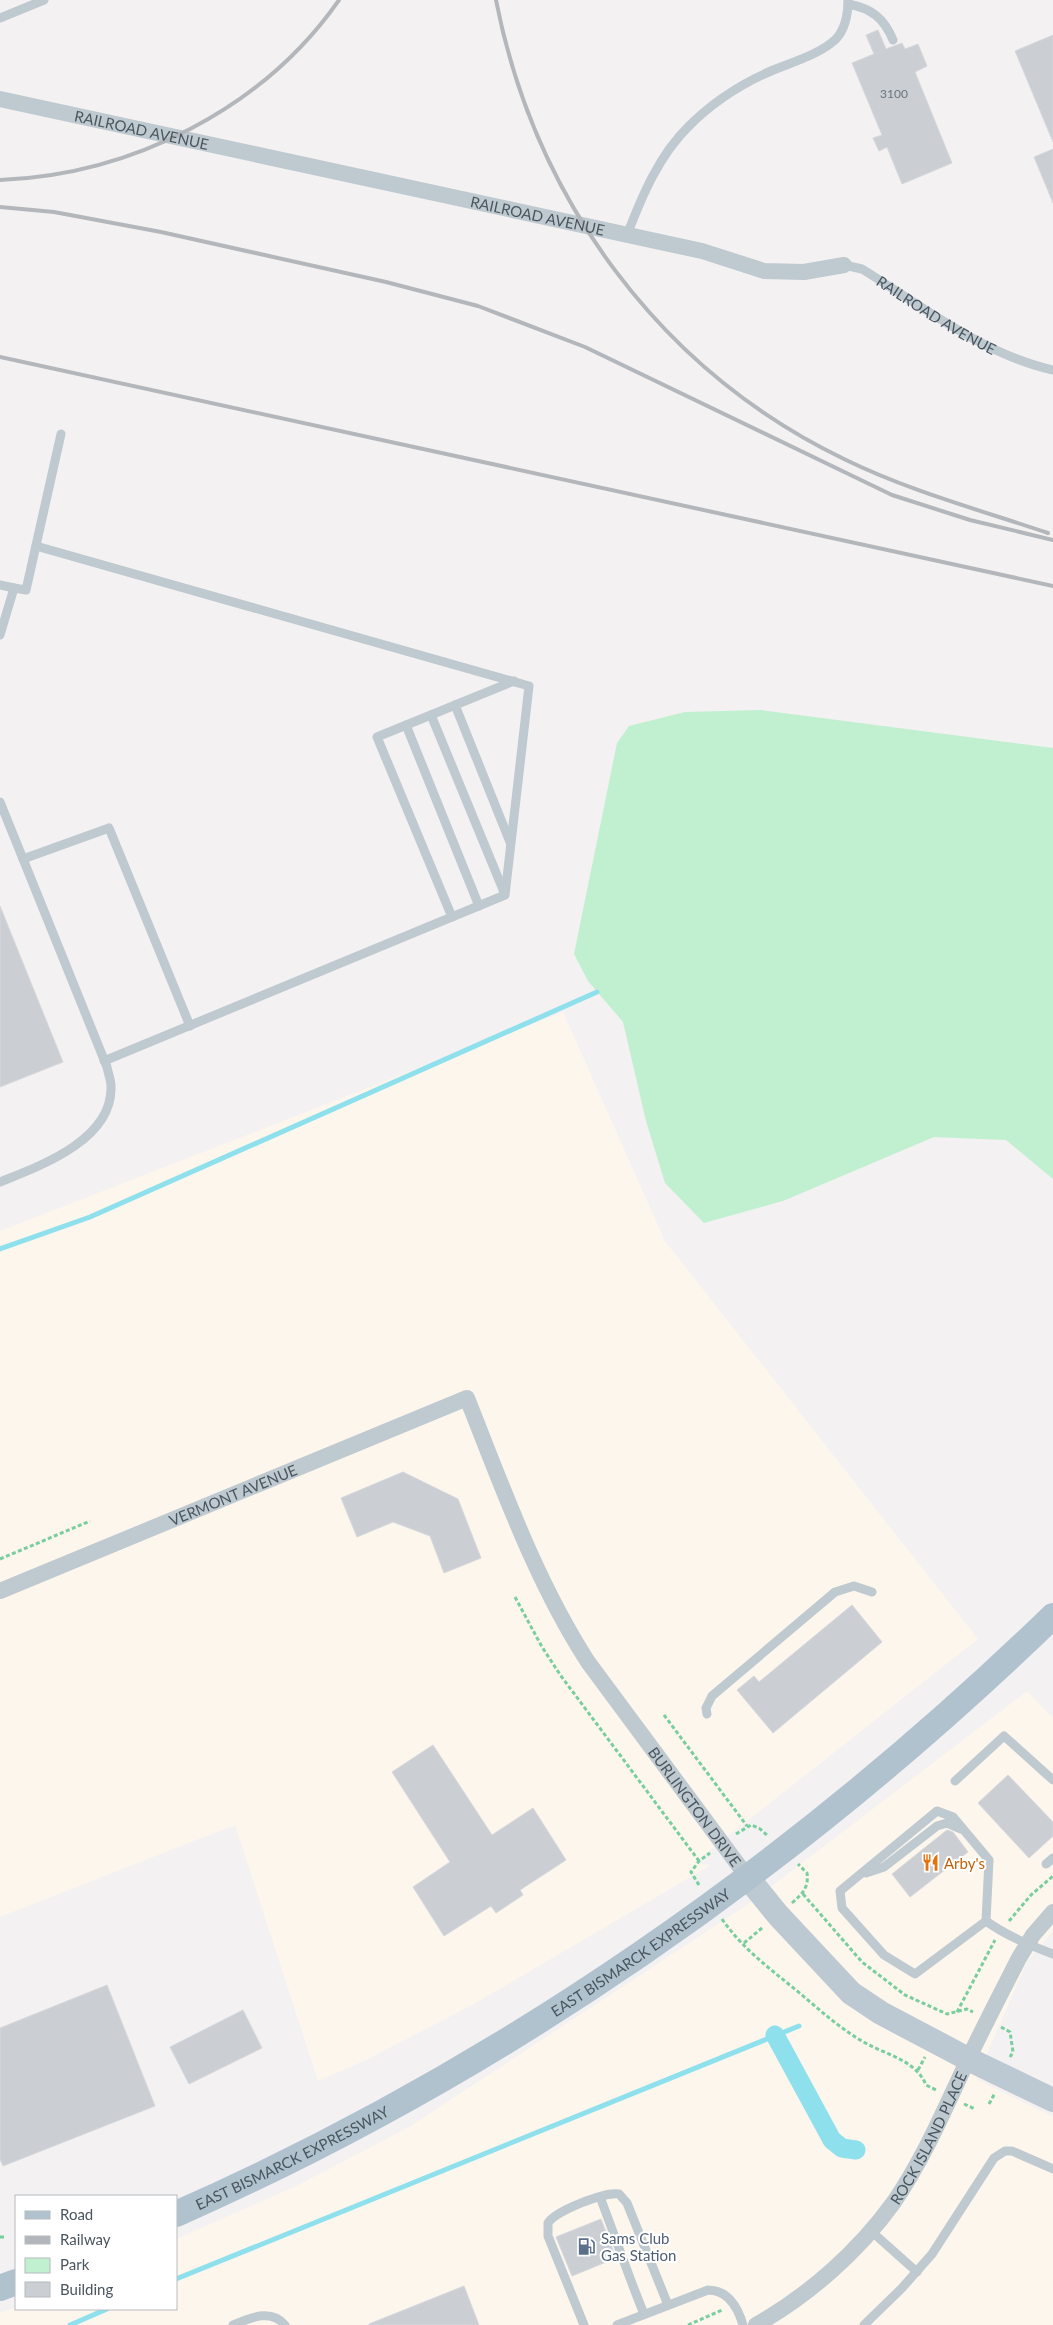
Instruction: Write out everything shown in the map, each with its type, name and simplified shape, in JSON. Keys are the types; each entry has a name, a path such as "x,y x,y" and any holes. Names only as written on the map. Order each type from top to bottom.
{"main road":[{"name":"EAST BISMARCK EXPRESSWAY","path":"178,2213 304,2153 468,2064 626,1965 748,1878 918,1740 1053,1616"},
{"path":"0,2288 15,2282"}],"street":[{"name":"RAILROAD AVENUE","path":"0,99 627,234 702,251 764,271 804,272 844,265"},
{"name":"VERMONT AVENUE","path":"0,1591 467,1398"},
{"name":"BURLINGTON DRIVE","path":"467,1398 542,1582 558,1615 588,1662 748,1878 778,1915 851,1993 881,2013 968,2059 1053,2100"},
{"name":"ROCK ISLAND PLACE","path":"756,2325 811,2288 871,2231 909,2178 987,2020 1027,1945 1053,1912"}],"lane":[{"path":"0,18 44,0"},
{"path":"627,234 652,178 688,127 712,106 740,86 816,52 835,39 847,17 848,2 878,15 893,40"},
{"name":"RAILROAD AVENUE","path":"844,265 862,269 997,352 1028,365 1053,370"},
{"path":"0,585 26,590 61,434"},
{"path":"36,546 529,686 505,895"},
{"path":"0,634 14,588"},
{"path":"452,917 377,737 514,681"},
{"path":"455,705 511,843"},
{"path":"431,715 505,895"},
{"path":"406,725 479,906"},
{"path":"0,802 104,1061 111,1086 108,1106 98,1124 64,1153 47,1164 0,1182"},
{"path":"23,858 109,828 190,1026"},
{"path":"104,1061 505,895"},
{"path":"707,1714 706,1708 712,1696 835,1592 854,1586 872,1592"},
{"path":"955,1781 1004,1736 1053,1780"},
{"path":"937,1811 953,1817 989,1860 986,1921 915,1974 884,1956 842,1908 840,1891 937,1811"},
{"path":"860,1874 884,1867 937,1826 947,1823 964,1830"},
{"path":"986,1921 1000,1931 1027,1945 1053,1954"},
{"path":"864,2325 917,2272 942,2240 990,2162 999,2154 1005,2151 1019,2152 1053,2169"},
{"path":"584,2325 548,2236 548,2223 557,2213 614,2193 620,2194 627,2202 668,2305"},
{"path":"600,2197 619,2245 621,2258 644,2314"},
{"path":"871,2231 917,2272"},
{"path":"617,2325 708,2290 720,2292 733,2304 743,2325"},
{"path":"233,2325 253,2317 268,2316 276,2317 286,2325"}],"path":[{"path":"0,1559 90,1521"},
{"path":"515,1598 542,1647 561,1676 699,1861"},
{"path":"664,1715 747,1826"},
{"path":"803,1894 862,1962 905,1994 938,2012 947,2014 967,2009 1010,2032 1013,2052 990,2104"},
{"path":"744,1944 783,1981 837,2026 857,2039 913,2066 922,2074 926,2085 975,2109"},
{"path":"0,2237 6,2237"},
{"path":"688,2325 733,2304"}],"shaded area":[{"path":"563,1012 665,1241 978,1639 694,1863 711,1865 474,2004 366,2060 318,2081 235,1825 0,1917 0,1231"},
{"path":"1027,1691 1053,1718 1053,1931 1027,1962 976,2079 1053,2117 1053,2325 0,2325 0,2313 15,2307 15,2310 178,2310 178,2238 296,2186 409,2127 747,1905"}],"green space":[{"path":"761,710 1053,748 1053,1179 1006,1140 934,1137 783,1201 704,1223 665,1183 646,1121 623,1022 588,981 574,954 617,743 629,726 685,712"}],"building":[{"path":"878,30 886,49 902,43 905,49 918,44 927,66 915,72 952,163 902,184 887,147 879,151 873,138 882,135 852,63 874,54 866,35"},
{"path":"1053,35 1053,142 1015,51"},
{"path":"1053,149 1053,203 1034,157"},
{"path":"0,906 63,1062 0,1087"},
{"path":"403,1472 458,1499 481,1558 444,1573 430,1536 393,1522 357,1537 341,1498"},
{"path":"852,1605 882,1642 773,1733 737,1690 754,1676 759,1682"},
{"path":"433,1745 492,1835 533,1808 566,1860 520,1890 523,1895 496,1913 491,1906 444,1936 413,1887 450,1862 392,1772"},
{"path":"1008,1775 1053,1822 1053,1836 1029,1858 978,1803"},
{"name":"Arby's","path":"947,1830 953,1832 968,1852 910,1897 892,1874"},
{"path":"107,1985 155,2106 3,2166 0,2159 0,2028"},
{"path":"243,2010 262,2048 189,2084 170,2047"},
{"name":"Sams Club Gas Station","path":"601,2219 616,2258 572,2276 556,2237"},
{"path":"464,2286 479,2325 369,2325 369,2324"}],"waterway":[{"path":"0,1249 90,1217 597,992"},
{"path":"178,2278 799,2026"},
{"path":"775,2035 832,2140 842,2148 856,2150"},
{"path":"70,2325 105,2310"}],"railway":[{"path":"0,180 49,175 98,165 145,150 190,129 233,104 272,73 308,39 339,0"},
{"path":"496,0 515,73 541,144 575,210 616,271 663,327 717,378 778,422 844,459 894,481 1048,533"},
{"path":"0,207 54,212 161,232 386,282 478,306 585,347 892,495 970,520 1053,540"},
{"path":"0,357 1053,586"}],"place":[{"name":"Arby's","path":"930,1863"},
{"name":"Sams Club Gas Station","path":"587,2247"}]}
